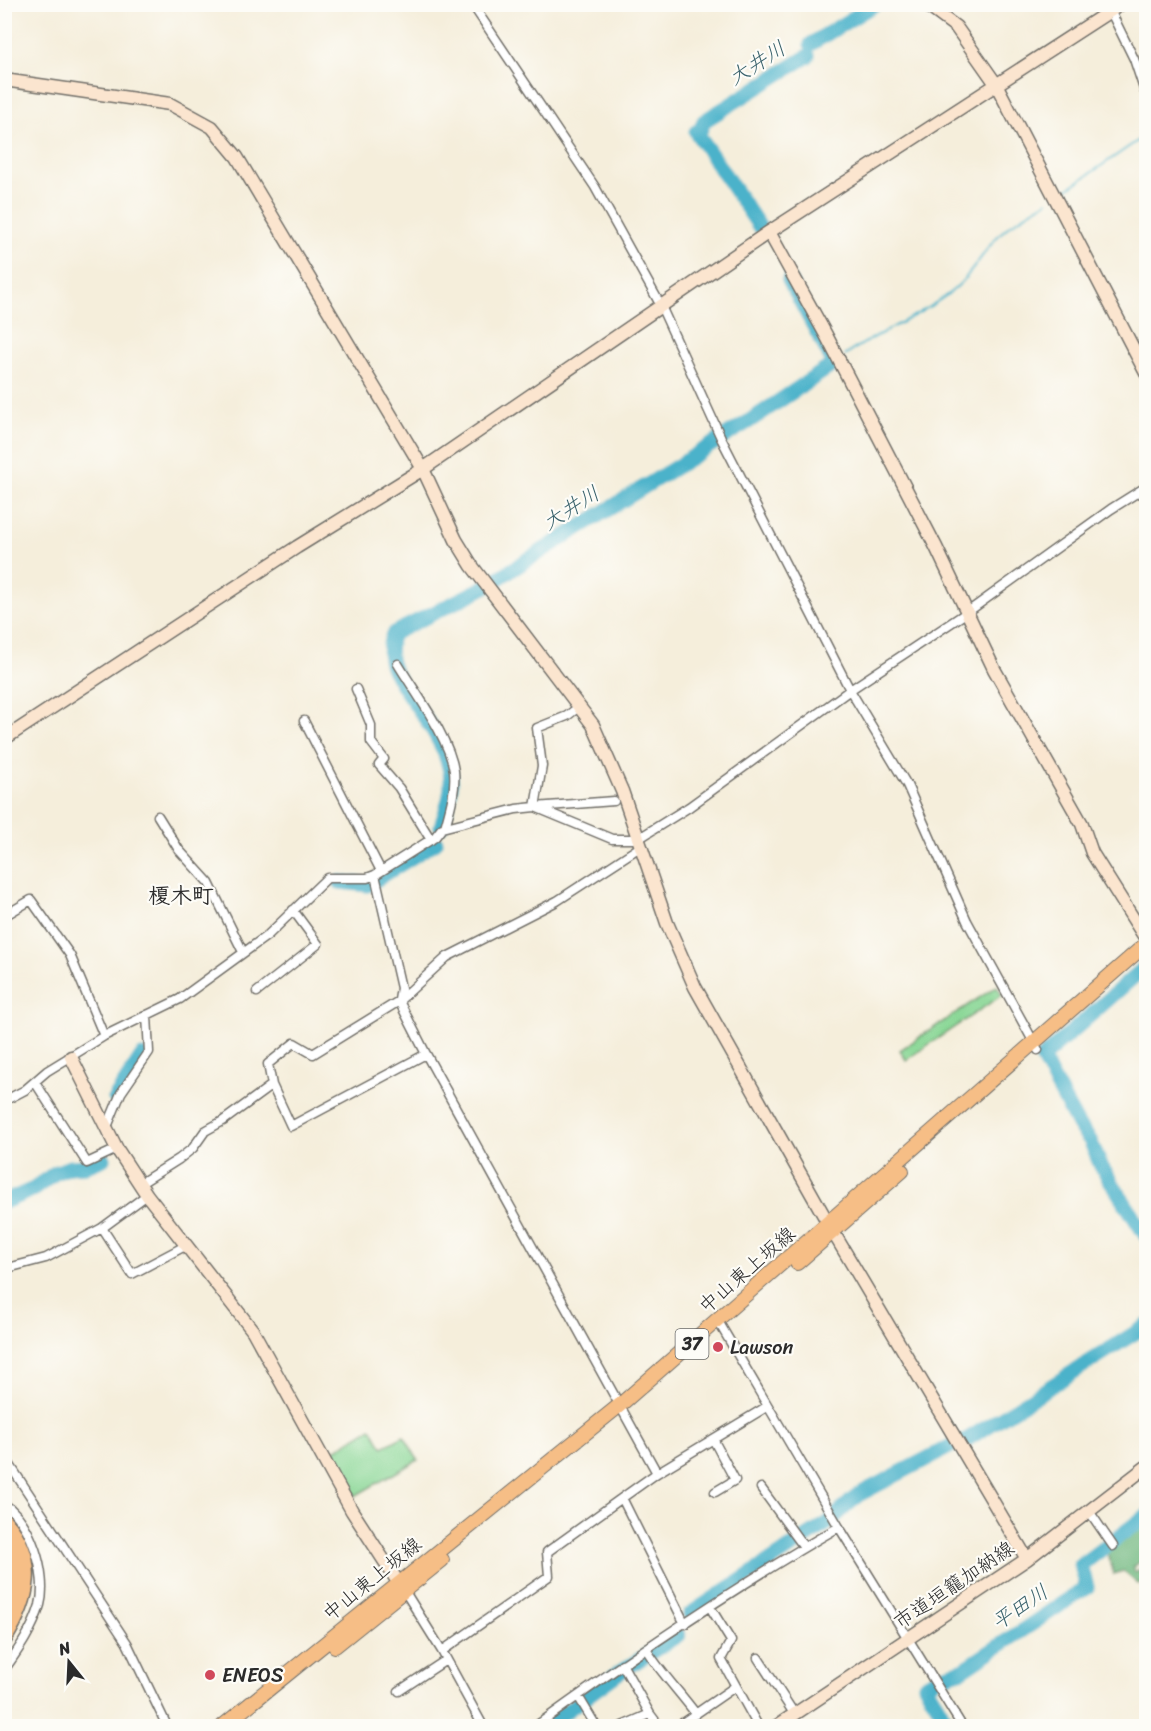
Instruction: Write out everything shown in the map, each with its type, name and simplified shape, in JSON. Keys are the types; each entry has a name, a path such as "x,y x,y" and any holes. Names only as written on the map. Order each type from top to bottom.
{"highway":[{"path":"4,1521 21,1546 27,1583 21,1610 4,1639"},
{"path":"4,1539 13,1556 16,1575 12,1595 4,1610"}],"main road":[{"name":"中山東上坂線","path":"1036,1047 1146,942"},
{"name":"中山東上坂線","path":"223,1726 621,1409 721,1325 1036,1047 1146,955"},
{"name":"中山東上坂線","path":"236,1726 401,1586"}],"street":[{"path":"472,4 595,187 660,304 721,437 850,690 907,785 967,921 1036,1047"},
{"path":"925,4 956,27 996,84 1146,373"},
{"path":"4,740 297,547 423,469 660,304 1113,7 1146,95"},
{"path":"5,81 157,101 182,108 212,127 237,157 423,469 456,540 486,586 580,706 604,746 667,923 695,987 831,1228 1027,1559"},
{"path":"768,232 826,335 969,611 994,669 1082,824 1092,853 1146,942"},
{"path":"426,1054 291,1125 272,1085 268,1064 294,1042 313,1054 399,1001 447,957 557,901 850,690 969,611 1111,509 1146,487"},
{"path":"4,1101 104,1036 180,999 268,935 327,878 377,877 431,840 445,826 452,800 454,773 449,753 398,664"},
{"path":"356,689 371,725 370,742 384,759 379,765 399,788 431,840"},
{"path":"535,807 542,766 537,728 567,717 580,706"},
{"path":"304,721 377,877 400,988 399,1001 657,1473"},
{"path":"445,826 516,809 614,801"},
{"path":"535,807 612,839 639,843"},
{"path":"158,816 179,850 209,883 243,952"},
{"path":"4,916 31,900 70,955 104,1036"},
{"path":"257,992 318,944 294,910"},
{"path":"108,1127 121,1093 149,1052 147,1015"},
{"path":"71,1057 117,1149 144,1189 253,1331 352,1511 444,1656 483,1726"},
{"path":"35,1082 87,1163 117,1149"},
{"path":"4,1269 46,1258 102,1228 193,1148 205,1131 223,1121 272,1085"},
{"path":"102,1228 132,1274 187,1245"},
{"path":"721,1325 835,1521 962,1726"},
{"path":"399,1691 549,1576 547,1552 657,1473 768,1406"},
{"path":"713,1438 735,1480 715,1492"},
{"path":"4,1456 127,1643 166,1726"},
{"name":"市道垣籠加納線","path":"777,1726 1027,1559 1146,1467"},
{"path":"761,1488 802,1543"},
{"path":"622,1498 685,1624"},
{"path":"4,1504 30,1535 41,1572 40,1604 26,1639 4,1670"},
{"path":"1089,1511 1113,1546"},
{"path":"536,1726 622,1664 685,1624 835,1521"},
{"path":"710,1607 731,1641 721,1659 758,1726"},
{"path":"646,1648 660,1671 668,1676 696,1714"},
{"path":"758,1658 795,1714"},
{"path":"622,1664 659,1726"},
{"path":"678,1726 736,1686"},
{"path":"578,1696 596,1726"},
{"path":"622,1726 650,1714"}],"green space":[{"path":"997,986 1002,995 906,1060 900,1050"},
{"path":"371,1428 383,1447 404,1436 418,1460 355,1496 328,1454"},
{"path":"1146,1522 1144,1559 1133,1567 1135,1572 1146,1566 1146,1582 1138,1584 1123,1571 1113,1574 1108,1552"}],"waterway":[{"name":"大井川","path":"811,44 875,4"},
{"name":"大井川","path":"701,129 704,121 808,56"},
{"name":"大井川","path":"696,132 759,226"},
{"path":"1063,192 1146,135"},
{"path":"845,355 926,309 952,291 1004,230 1048,201"},
{"name":"大井川","path":"441,826 448,805 450,771 440,743 393,669 389,651 394,633 481,589 748,422 834,364 789,280"},
{"name":"大井川","path":"340,882 368,885 436,842"},
{"path":"1146,966 1042,1058 1078,1125 1090,1140 1101,1166 1146,1236"},
{"name":"大井川","path":"115,1098 142,1056"},
{"name":"大井川","path":"4,1202 34,1189 55,1173 70,1167 86,1166 103,1159"},
{"path":"963,1442 1146,1326"},
{"path":"690,1614 828,1523 858,1495 951,1446"},
{"name":"平田川","path":"950,1726 925,1685 939,1677 963,1670 1087,1587 1081,1565 1146,1516"},
{"path":"546,1726 617,1674 678,1635"}],"place":[{"name":"Lawson","path":"718,1347"},
{"name":"ENEOS","path":"210,1675"}],"district":[{"name":"榎木町","path":"181,895"}]}
